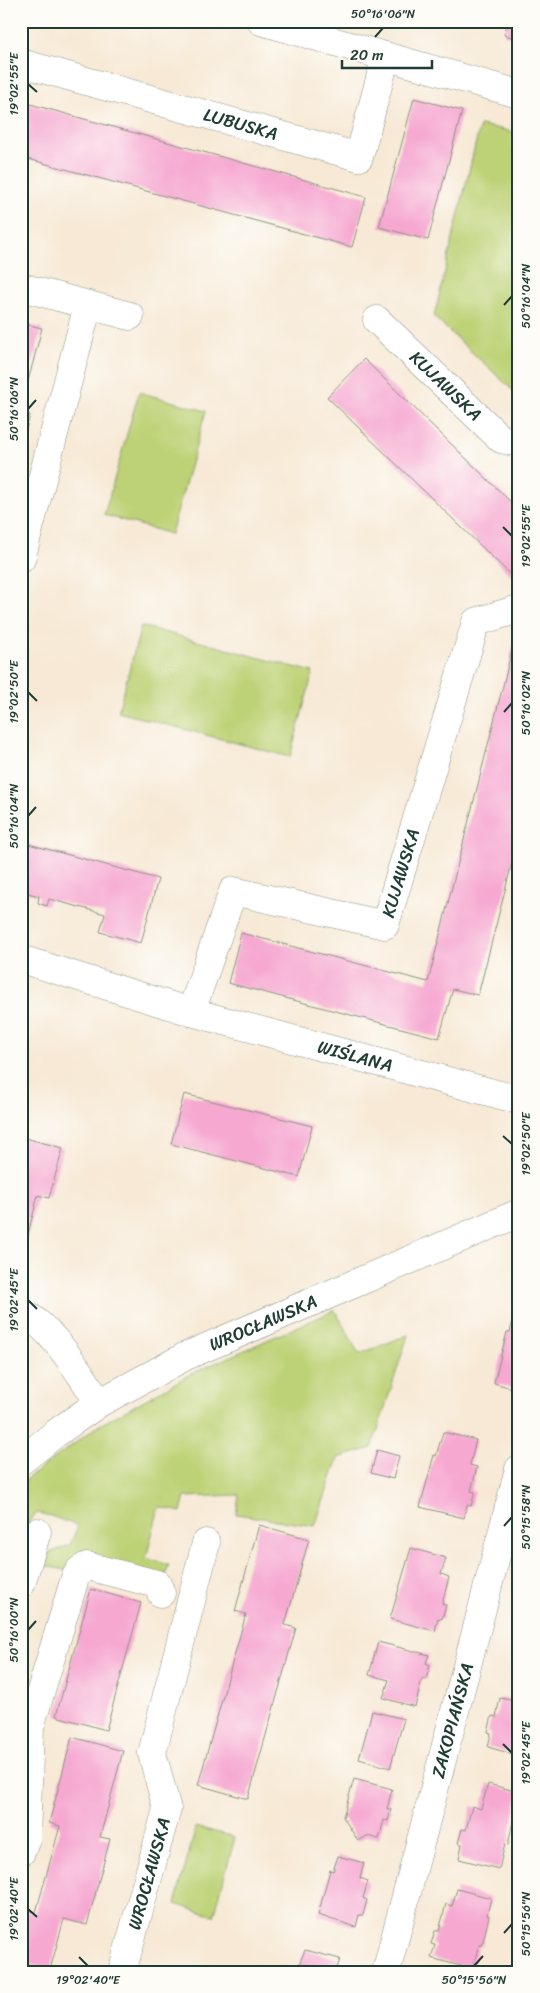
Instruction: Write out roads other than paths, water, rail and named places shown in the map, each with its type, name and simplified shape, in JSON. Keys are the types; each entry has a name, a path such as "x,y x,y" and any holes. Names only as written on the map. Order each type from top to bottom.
{"street":[{"path":"261,21 519,94"},
{"name":"LUBUSKA","path":"21,63 359,157 386,56"},
{"path":"21,287 130,316"},
{"path":"21,559 88,305"},
{"name":"KUJAWSKA","path":"377,320 502,440 519,443"},
{"name":"KUJAWSKA","path":"192,1012 233,891 385,925 476,622 519,609"},
{"name":"WIŚLANA","path":"21,959 192,1012 519,1100"},
{"name":"WROCŁAWSKA","path":"21,1461 56,1433 99,1403 186,1356 519,1213"},
{"path":"21,1313 46,1332 71,1359 99,1403"},
{"name":"ZAKOPIAŃSKA","path":"386,1972 519,1469"},
{"path":"21,1584 37,1532"},
{"name":"WROCŁAWSKA","path":"122,1972 167,1810 152,1752 206,1543"},
{"path":"21,1852 26,1838 26,1733 75,1578 152,1600 161,1593 192,1600"}]}
